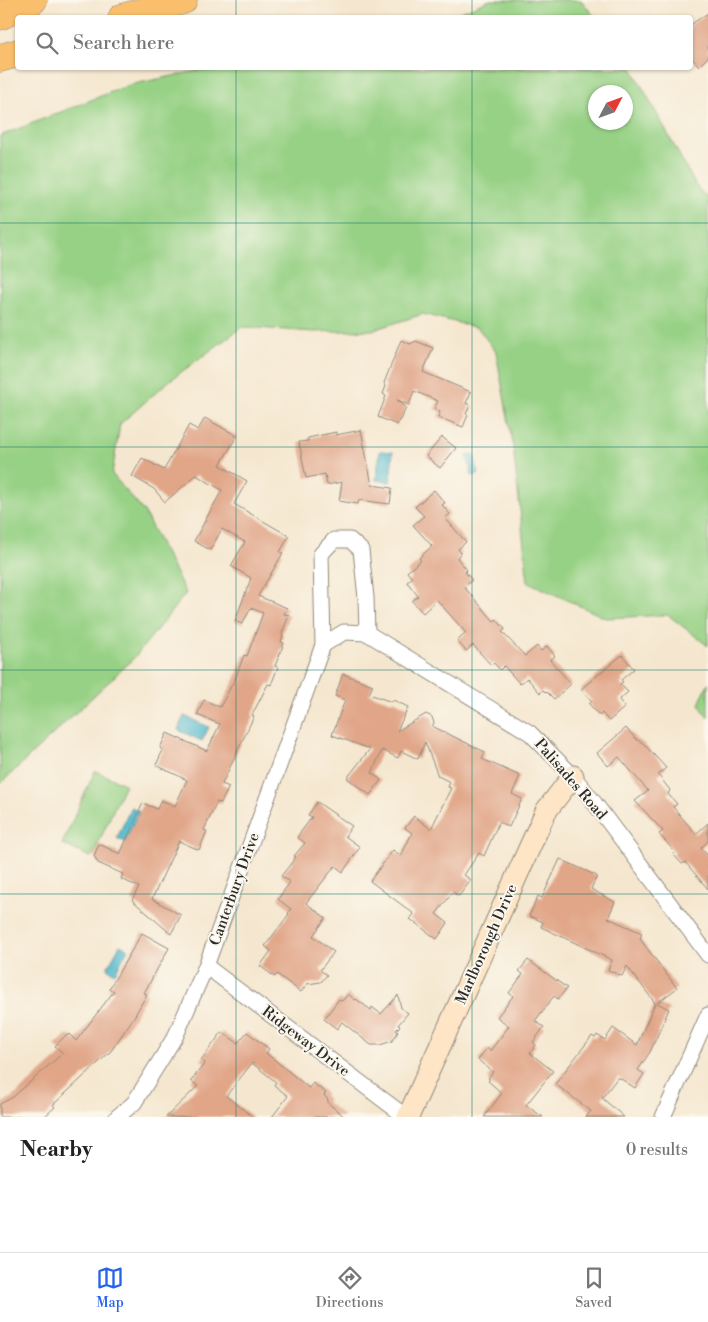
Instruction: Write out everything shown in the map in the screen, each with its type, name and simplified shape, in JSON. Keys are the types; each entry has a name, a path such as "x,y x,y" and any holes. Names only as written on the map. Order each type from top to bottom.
{"highway":[{"path":"0,16 33,0"},
{"path":"132,15 183,0"},
{"path":"0,58 15,53"}],"street":[{"path":"334,540 350,540 361,550 366,598 367,633 344,632 323,645 321,554 334,540"},
{"name":"Palisades Road","path":"367,633 530,733 573,776 708,955"},
{"name":"Canterbury Drive","path":"117,1117 134,1103 176,1035 206,966 323,645"},
{"name":"Marlborough Drive","path":"407,1117 546,811 573,776"},
{"name":"Ridgeway Drive","path":"206,966 407,1117"},
{"path":"663,1117 708,1015"}],"green space":[{"path":"490,0 581,0 593,15 454,15"},
{"path":"201,70 633,70 696,186 708,199 708,646 668,615 606,618 528,582 513,446 496,352 478,328 423,314 373,330 314,332 242,327 168,382 120,424 112,474 144,512 186,593 135,657 0,784 0,136 129,85"},
{"path":"708,683 708,718 699,704"},
{"path":"95,771 125,784 93,855 90,857 62,844"}],"water":[{"path":"380,451 393,452 390,482 376,480"},
{"path":"474,454 479,474 472,476 467,456"},
{"path":"184,716 209,727 202,741 178,730"},
{"path":"131,807 139,811 125,842 117,838"},
{"path":"120,945 128,949 115,973 107,968"}],"building":[{"path":"708,13 708,57 699,66 693,59 693,23"},
{"path":"401,340 410,344 416,341 433,348 423,372 471,392 466,403 470,405 463,427 438,417 440,412 434,409 438,401 414,391 409,405 397,400 406,407 397,425 378,417 386,396 383,394 386,386 384,383"},
{"path":"205,418 237,436 220,465 247,481 234,504 289,536 280,552 283,553 258,596 287,608 284,614 289,615 282,633 281,642 284,643 275,666 278,667 271,685 268,684 252,715 254,716 222,784 229,787 221,803 217,802 204,830 207,831 199,850 179,841 152,899 181,915 171,934 132,900 139,887 121,879 123,874 98,863 94,856 99,844 120,854 143,803 157,809 161,800 175,806 187,780 156,765 163,750 160,748 167,733 207,751 220,724 197,715 204,700 220,707 235,679 244,655 247,656 263,613 251,608 242,624 235,621 251,578 231,566 245,542 222,529 210,550 194,541 222,490 196,475 165,502 154,489 132,476 142,458 164,470 189,425 198,430"},
{"path":"361,430 372,485 392,488 390,504 359,500 358,504 339,501 342,482 327,485 325,474 306,478 299,442 308,441 308,438 336,432 336,435"},
{"path":"442,437 456,448 440,468 426,456"},
{"path":"434,490 445,503 442,505 450,514 445,518 466,542 458,549 461,553 457,558 467,570 465,572 472,580 464,587 494,621 496,619 505,629 502,632 525,656 537,646 541,651 547,646 555,656 550,660 571,684 554,699 543,690 540,693 527,678 520,684 504,666 500,670 494,663 491,665 473,645 466,651 457,641 466,633 437,600 423,613 412,601 418,596 407,582 412,578 407,572 421,560 419,558 432,546 413,525 424,516 415,507"},
{"path":"622,655 634,669 621,680 623,682 620,684 628,692 619,700 625,707 609,721 602,713 600,716 589,704 592,701 581,689"},
{"path":"343,674 373,685 369,694 392,702 393,700 408,707 397,731 426,714 432,717 434,723 432,726 485,752 482,759 520,776 512,794 522,799 509,827 499,822 484,856 479,853 464,875 471,880 459,896 453,892 436,914 448,923 437,939 410,919 414,914 370,881 393,850 401,856 412,833 405,828 414,816 431,829 451,788 448,787 450,782 438,776 425,742 418,759 401,751 398,758 382,750 372,773 381,780 370,795 347,778 370,749 332,735 345,700 335,696"},
{"path":"626,728 666,768 658,775 670,790 668,794 677,804 673,807 696,834 708,823 708,841 701,848 708,856 708,889 685,862 682,864 673,854 675,852 659,834 663,831 635,801 648,791 619,757 608,766 597,753"},
{"path":"317,802 352,826 345,836 360,847 343,872 335,866 306,903 326,918 313,936 334,952 320,970 327,975 321,982 307,984 301,992 277,974 275,977 260,966 271,951 265,946 291,909 278,899 290,882 281,876 305,843 297,837 312,817 308,815"},
{"path":"560,859 597,876 591,889 615,902 608,918 642,933 640,939 677,988 657,1003 669,1009 650,1052 638,1070 644,1074 635,1088 618,1077 602,1098 624,1117 586,1117 591,1111 555,1084 592,1036 595,1038 597,1035 605,1040 613,1028 637,1045 655,1003 627,966 622,976 608,970 612,960 541,927 543,922 529,916 538,896 542,898"},
{"path":"142,933 169,948 144,993 147,994 111,1051 53,1105 55,1107 44,1117 0,1117 0,1104 13,1097 63,1053 55,1046 66,1035 69,1034 76,1041 114,991 109,989"},
{"path":"528,960 567,988 558,999 554,996 535,1021 544,1027 533,1042 536,1045 530,1053 553,1071 526,1105 543,1117 484,1117 502,1093 488,1081 493,1072 478,1060 487,1048 490,1051 509,1026 497,1017 513,996 509,993 523,974 519,971"},
{"path":"348,994 371,1010 372,1007 381,1014 398,995 401,1008 408,1013 398,1025 400,1026 396,1030 398,1032 392,1041 380,1045 371,1045 342,1022 337,1029 324,1019 339,999 342,1001"},
{"path":"222,1032 238,1043 247,1032 269,1049 266,1053 309,1088 313,1083 326,1093 324,1095 328,1103 345,1117 272,1117 288,1096 274,1085 276,1082 252,1063 226,1096 253,1117 166,1117 198,1086 191,1081 205,1063 201,1060"}]}
